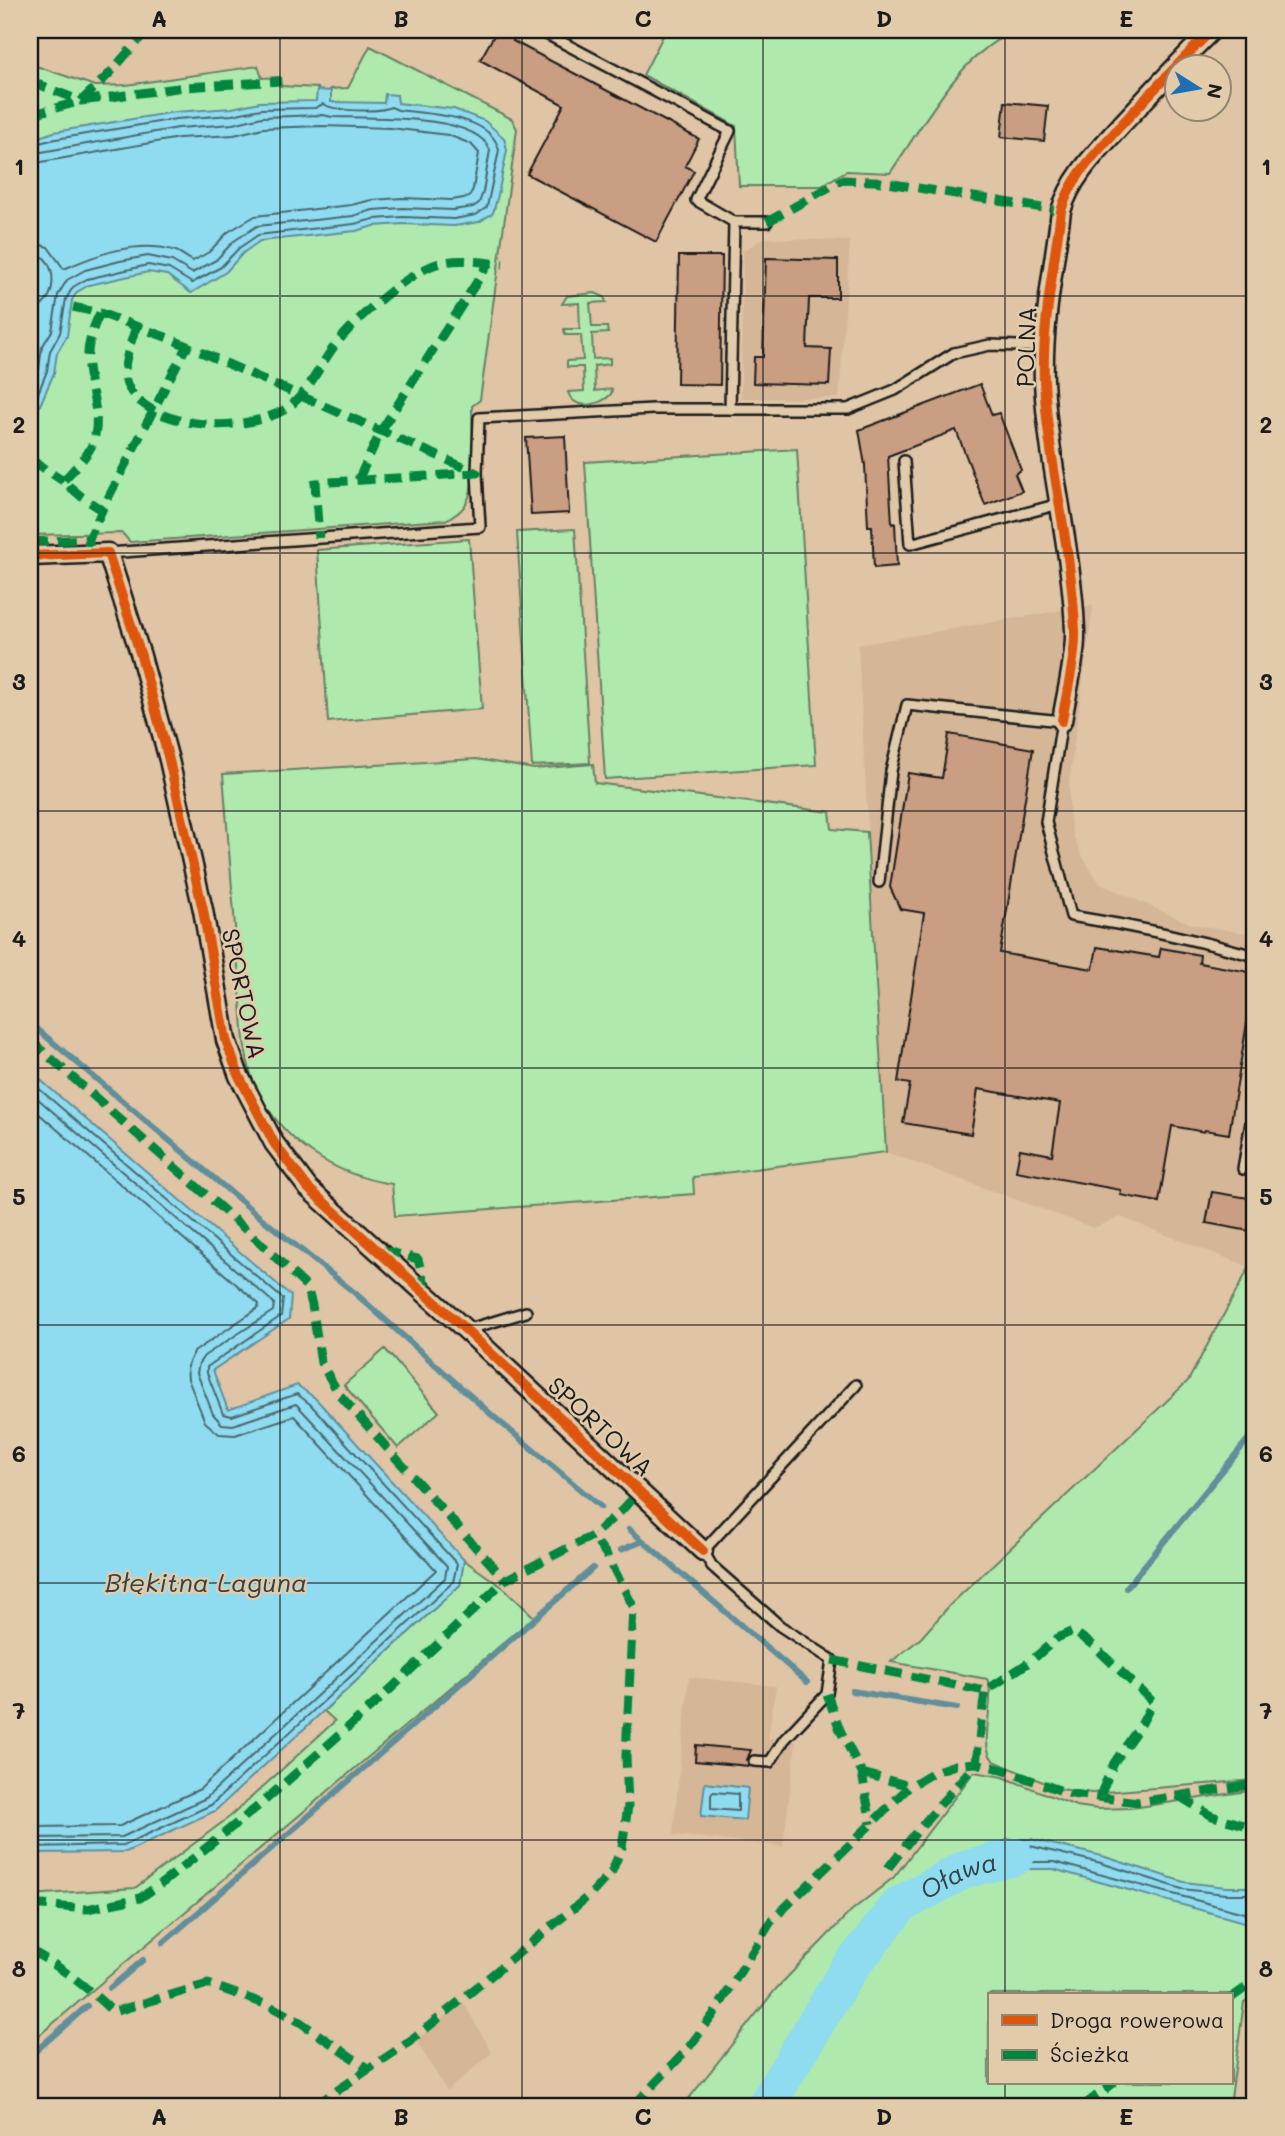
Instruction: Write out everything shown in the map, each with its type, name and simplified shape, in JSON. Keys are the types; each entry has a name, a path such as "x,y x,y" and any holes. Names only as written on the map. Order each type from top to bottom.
{"street":[{"name":"POLNA","path":"1062,721 1075,634 1069,568 1044,384 1044,347 1061,211 1066,194 1090,160 1212,30"},
{"path":"30,556 108,553"},
{"name":"SPORTOWA","path":"108,553 141,656 169,760 201,897 226,1040 239,1076 274,1143 308,1188 466,1330 703,1551"}],"lane":[{"path":"539,30 730,131 695,200 734,222 768,222"},
{"path":"730,409 734,222"},
{"path":"108,553 480,527 477,472 479,418 653,409 848,409 895,390 954,353 990,345 1044,347"},
{"path":"905,461 910,544 1059,505"},
{"path":"879,882 891,771 907,705 1062,721 1046,822 1071,916 1199,940 1255,956"},
{"path":"1242,1170 1255,1099"},
{"path":"466,1330 526,1312"},
{"path":"754,1761 770,1762 784,1740 827,1694 832,1660 780,1626 712,1566 703,1551 856,1385"}],"shaded area":[{"path":"764,238 850,241 839,398 741,398 743,251"},
{"path":"1093,605 1069,782 1069,813 1073,836 1081,854 1100,884 1191,924 1255,935 1255,1269 1120,1217 1094,1228 886,1152 858,645"},
{"path":"689,1677 776,1686 768,1738 796,1742 783,1846 673,1835"},
{"path":"463,2002 492,2053 447,2091 416,2040"}],"green space":[{"path":"666,30 1017,30 997,40 961,72 890,173 846,171 821,186 739,186 736,126 643,75"},
{"path":"370,46 512,119 517,129 480,400 472,406 472,477 465,505 445,520 130,542 122,533 30,535 30,64 95,86 126,85 258,66 262,78 280,77 281,86 318,88 318,102 329,101 330,89 348,88"},
{"path":"595,293 604,297 606,302 590,303 592,327 607,327 608,333 592,334 593,359 610,358 610,364 594,366 595,391 612,389 607,398 588,405 576,402 568,392 584,391 583,367 567,367 567,361 583,360 581,335 565,335 564,329 580,329 579,303 562,304 567,296"},
{"path":"797,449 816,765 605,779 585,462"},
{"path":"575,529 590,763 532,766 517,532"},
{"path":"469,539 482,709 328,722 317,550"},
{"path":"476,759 534,769 593,764 595,783 830,812 832,829 867,832 886,1152 693,1177 694,1194 395,1216 392,1184 371,1180 331,1164 312,1153 280,1125 267,1108 254,1083 244,1041 223,774"},
{"path":"1250,1266 1255,1269 1255,1780 1092,1793 1059,1789 994,1761 987,1745 990,1699 987,1679 891,1662 921,1638 950,1605 1188,1381"},
{"path":"385,1349 439,1412 398,1448 344,1385"},
{"path":"464,1560 505,1589 534,1617 30,2043 30,1895 135,1888 232,1815 335,1721 324,1711 460,1585"},
{"path":"974,1772 1003,1777 1076,1806 1098,1809 1132,1808 1255,1790 1255,1996 1244,2002 1230,2106 683,2106 776,1989 851,1911 894,1877"}],"water":[{"path":"317,90 331,91 331,102 384,103 385,94 397,95 398,103 454,109 485,121 504,138 507,150 493,213 479,222 454,226 374,226 356,231 260,241 243,253 226,272 191,293 167,275 148,272 89,285 77,292 72,300 67,336 57,353 54,373 30,428 30,304 36,284 36,272 30,265 30,140 54,132 175,112 232,108 260,102 316,101"},
{"name":"Błękitna Laguna","path":"30,1071 291,1296 289,1319 213,1370 228,1410 297,1385 315,1398 464,1560 460,1585 215,1811 126,1852 30,1853"},
{"path":"705,1783 748,1788 745,1820 701,1816"},
{"path":"1008,1839 1031,1839 1102,1856 1184,1882 1255,1887 1255,1923 1053,1869 1003,1869 969,1880 962,1861"}],"building":[{"path":"497,30 519,30 513,41 699,139 685,166 694,171 656,242 527,174 564,105 480,60"},
{"path":"1005,102 1048,106 1044,141 1001,137"},
{"path":"679,256 722,256 720,385 677,384"},
{"path":"766,258 838,260 838,298 809,298 807,348 831,349 829,385 753,383 754,357 763,357"},
{"path":"980,384 992,415 999,413 1021,470 1015,474 1022,491 985,505 956,430 888,456 897,566 874,568 872,526 868,526 865,465 859,430"},
{"path":"565,436 569,513 531,515 526,438"},
{"path":"949,734 1033,749 1000,953 1093,969 1097,947 1159,957 1161,948 1200,955 1199,963 1255,973 1229,1134 1172,1126 1159,1202 1120,1195 1121,1190 1016,1171 1020,1149 1052,1155 1060,1103 978,1089 971,1134 903,1123 910,1084 898,1082 924,913 900,909 890,887 908,773 942,778"},
{"path":"1212,1192 1255,1199 1255,1232 1206,1223"},
{"path":"696,1745 751,1750 747,1760 750,1766 695,1761"}],"waterway":[{"path":"30,1023 260,1217 355,1293 493,1416 601,1507"},
{"path":"1126,1588 1255,1431"},
{"path":"629,1529 807,1682"},
{"path":"621,1550 643,1541"},
{"path":"163,1943 593,1568"},
{"path":"852,1691 957,1708"},
{"name":"Oława","path":"766,2106 848,1970 900,1905 965,1869 1015,1857"},
{"path":"110,1988 143,1960"},
{"path":"30,2056 87,2006"}],"marked path":[{"path":"30,81 81,101 110,73 147,30"},
{"path":"30,115 81,101 185,87 281,81"},
{"path":"767,222 842,180 875,181 1061,211"},
{"path":"136,326 127,357 125,377 133,395 142,403 156,412 192,423 251,422 284,410 300,397 345,334 377,302 413,275 444,262 503,264"},
{"path":"358,480 382,429 489,263"},
{"path":"73,307 100,313 171,339 477,473 315,483 319,538"},
{"path":"100,313 88,352 96,416 95,437 85,456 63,481 102,510 186,347"},
{"path":"30,459 63,481"},
{"path":"89,546 89,539 102,510"},
{"path":"30,542 89,539"},
{"path":"30,1040 307,1287 321,1363 339,1394 505,1580"},
{"path":"382,1250 418,1259 427,1294"},
{"path":"30,1904 87,1909 140,1898 262,1803 379,1700 505,1580 592,1536 639,1492"},
{"path":"314,2106 412,2040 591,1894 612,1871 622,1847 628,1806 626,1756 633,1606 606,1554 592,1536"},
{"path":"832,1660 985,1691 1031,1661 1057,1638 1073,1631 1094,1646 1153,1702 1114,1763 1099,1798"},
{"path":"888,1868 976,1763 985,1691"},
{"path":"827,1694 840,1730 862,1773 871,1824"},
{"path":"633,2106 686,2051 714,2014 772,1920 910,1786 934,1772 955,1765 976,1763 1071,1794 1138,1802 1255,1784"},
{"path":"862,1773 910,1786"},
{"path":"1179,1796 1212,1816 1255,1828"},
{"path":"30,1950 73,1978 113,2012 208,1984 268,2005 300,2022 370,2070"},
{"path":"1232,1997 1255,1981"},
{"path":"1083,2106 1112,2084"}],"cycle path":[{"path":"1062,721 1075,631 1044,381 1047,317 1061,211 1072,186 1095,154 1212,30"},
{"path":"30,556 108,553 141,656 169,760 203,910 226,1040 239,1076 274,1143 308,1188 466,1330 703,1551"}]}
